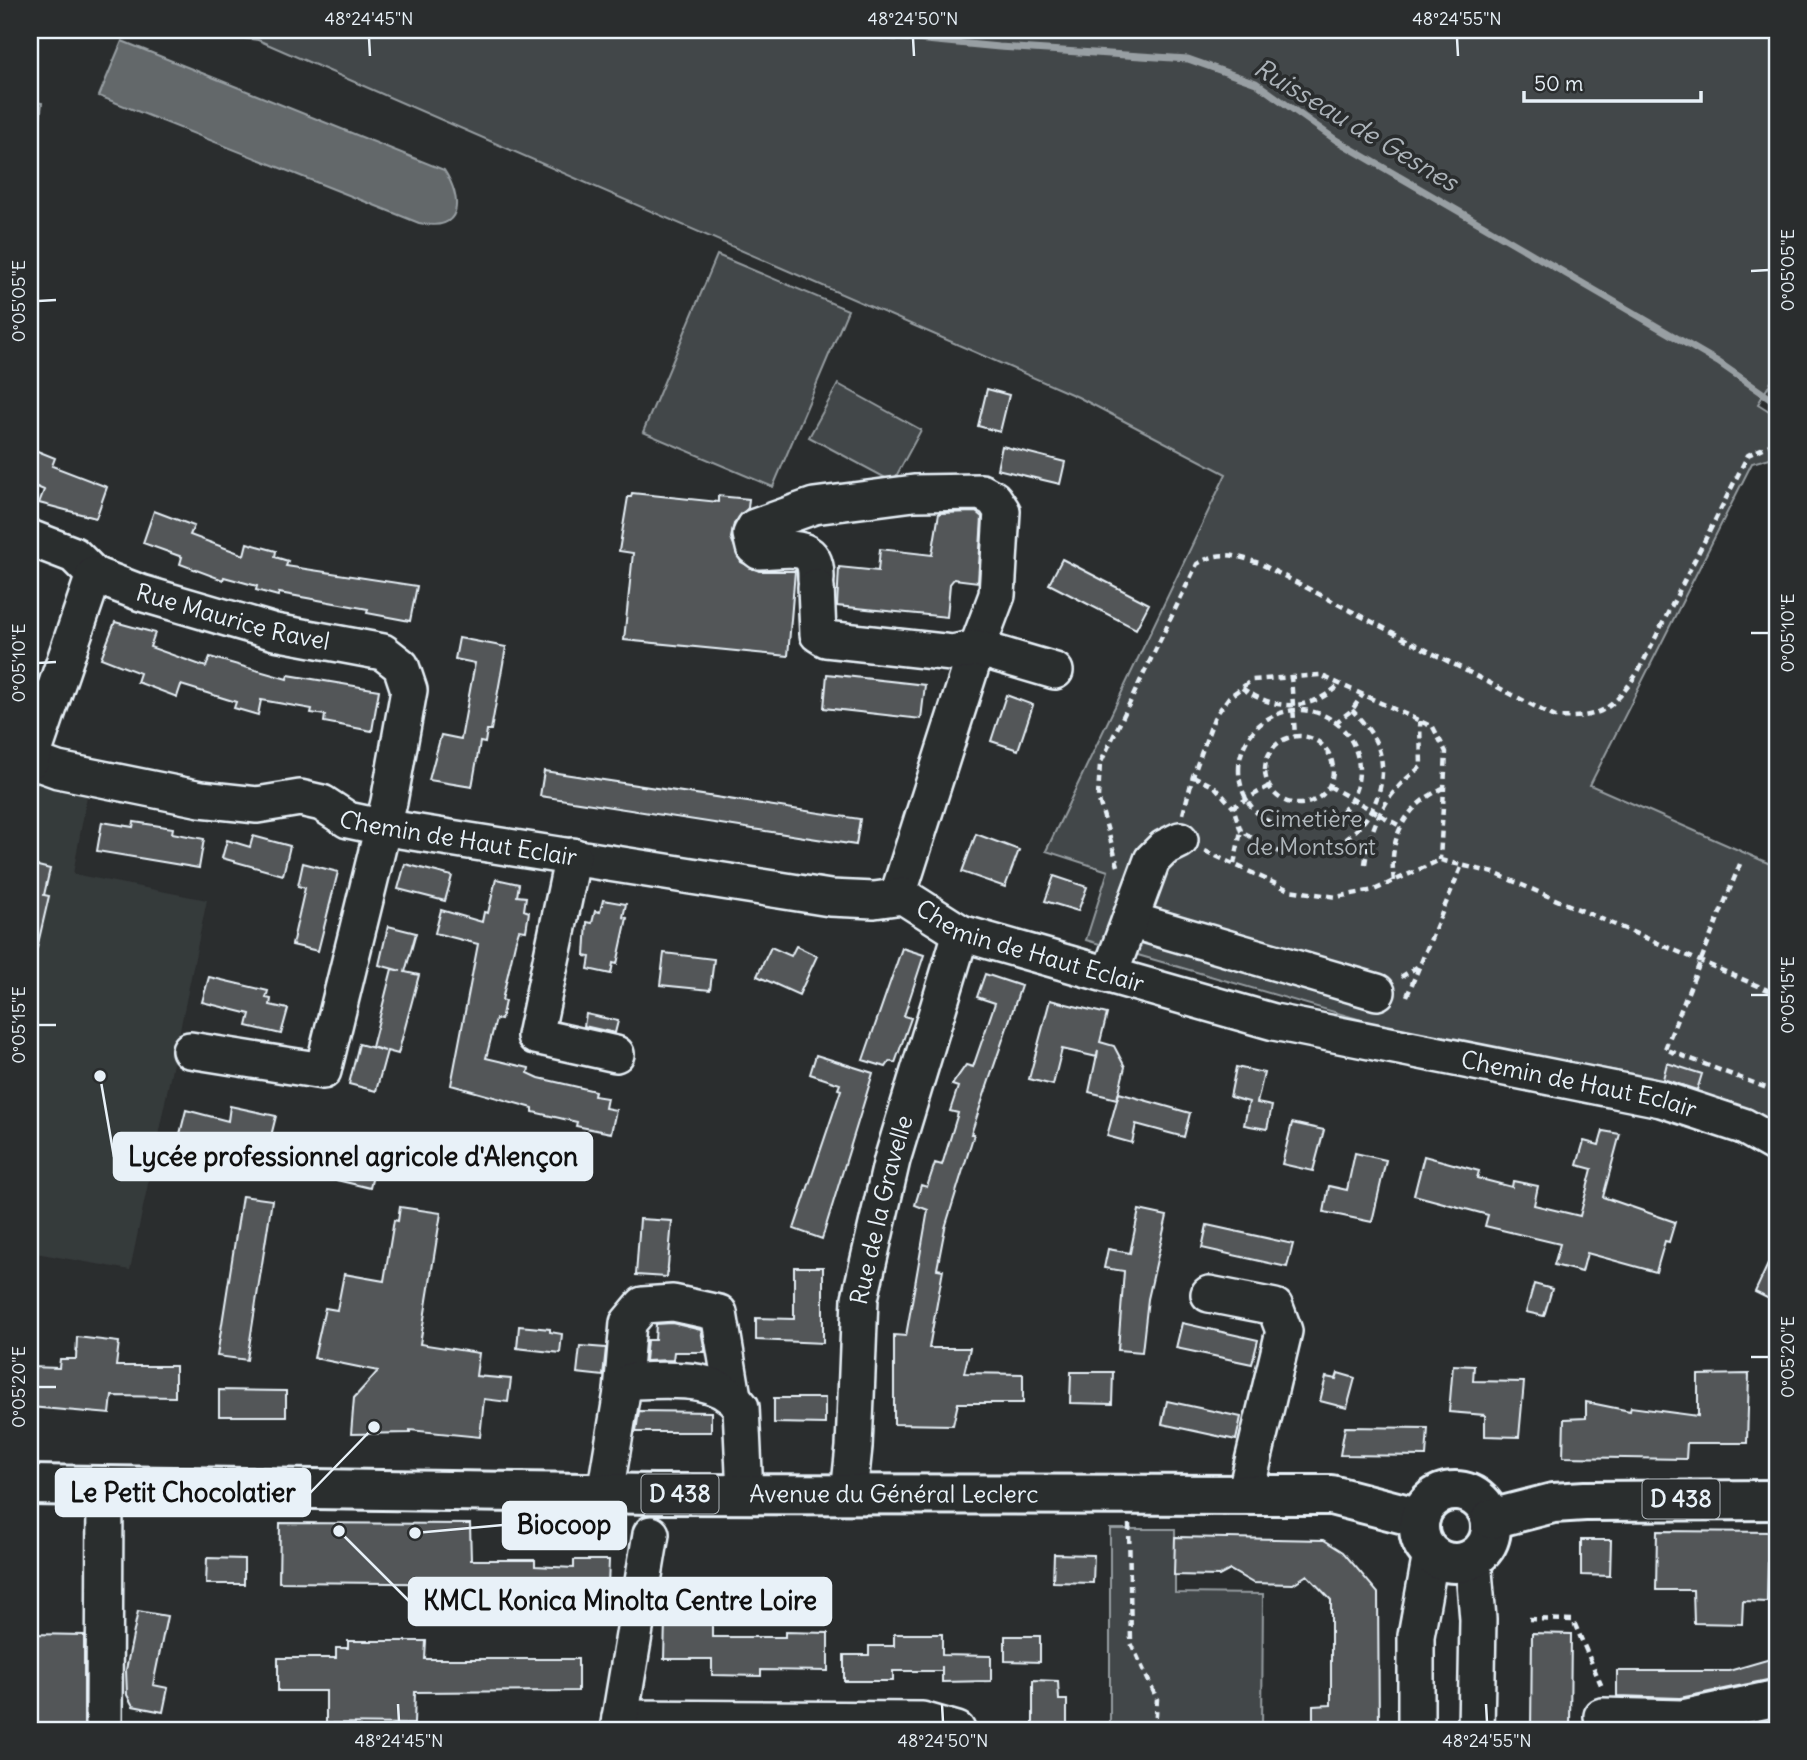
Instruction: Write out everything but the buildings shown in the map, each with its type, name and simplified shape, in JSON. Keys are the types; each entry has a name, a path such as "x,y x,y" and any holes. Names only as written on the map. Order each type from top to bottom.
{"main road":[{"name":"Avenue du Général Leclerc","path":"30,1485 605,1493 1331,1495 1374,1503 1420,1518"},
{"path":"1461,1490 1481,1500 1491,1519 1491,1535 1485,1549 1472,1559 1447,1562 1431,1554 1420,1537 1420,1518 1431,1499 1440,1493 1461,1490"},
{"name":"D 438","path":"1491,1519 1553,1503 1777,1500"}],"street":[{"path":"898,895 977,648 997,595 1002,511 994,499 981,492 914,493 814,506 755,527 751,534 754,547 759,551 803,550 811,556 816,565 818,634 826,639 952,653 977,648 1055,671"},
{"name":"Rue Maurice Ravel","path":"30,538 74,555 94,575 141,593 275,632 383,652 401,666 409,690 396,765 323,1071 190,1050"},
{"path":"30,760 94,575"},
{"name":"Chemin de Haut Eclair","path":"30,760 58,770 201,799 257,805 300,798 322,803 348,820 381,827 830,898 874,900 898,895 961,933 1274,1022 1661,1098 1743,1126 1777,1145"},
{"path":"1113,975 1152,860 1164,848 1180,840"},
{"path":"573,856 535,1035 616,1054"},
{"path":"1130,919 1377,992"},
{"name":"Rue de la Gravelle","path":"849,1494 854,1447 860,1298 892,1160 961,933"},
{"path":"1209,1294 1275,1307 1284,1331 1245,1495"},
{"path":"605,1493 622,1392 628,1323 642,1305 673,1303 719,1313 733,1396 741,1407 745,1494"},
{"path":"622,1392 631,1381 698,1381 733,1396"},
{"path":"104,1730 105,1485"},
{"path":"651,1534 619,1724 922,1720 957,1730"},
{"path":"1416,1730 1416,1636 1428,1586 1431,1554"},
{"path":"1472,1559 1478,1619 1476,1730"},
{"path":"1604,1723 1665,1724 1777,1698"}],"path":[{"path":"1118,877 1118,864 1098,797 1100,764 1197,564 1213,555 1234,555 1259,563 1555,717 1583,718 1617,703 1637,672 1748,455 1770,444 1777,448"},
{"path":"1440,860 1446,752 1433,727 1320,674 1252,680 1229,697 1214,718 1192,776 1180,840 1305,895 1354,895 1394,881 1440,860 1494,873 1777,994"},
{"path":"1291,675 1295,737"},
{"path":"1241,688 1264,701 1293,708 1320,714 1335,723 1351,740 1358,759 1359,778 1352,799 1342,812 1327,824 1309,830 1290,830 1272,824 1256,813 1247,799 1240,779 1240,758 1247,739 1261,723 1279,713 1293,708 1310,704 1329,694 1340,684"},
{"path":"1335,723 1352,710 1363,694"},
{"path":"1352,710 1376,741 1382,764 1381,787 1365,864"},
{"path":"1241,831 1283,852 1310,853 1336,846 1356,832 1397,786 1421,767 1420,721"},
{"path":"1295,737 1312,738 1329,753 1333,764 1329,786 1322,795 1303,804 1282,800 1269,786 1265,772 1271,751 1279,743 1295,737"},
{"path":"1192,776 1215,787 1233,807 1241,831 1234,864"},
{"path":"1233,807 1269,786"},
{"path":"1329,786 1400,826"},
{"path":"1394,881 1394,842 1400,826 1411,808 1444,788"},
{"path":"1740,864 1665,1049 1777,1092"},
{"path":"1421,965 1462,865"},
{"path":"1129,1496 1131,1643 1157,1699 1155,1730"},
{"path":"1529,1619 1573,1620 1602,1688 1604,1723"}],"shaded area":[{"path":"122,41 444,170 454,192 455,211 444,223 419,223 99,96"},
{"path":"30,101 42,103 34,168 30,167"},
{"path":"30,771 88,790 73,874 207,900 130,1270 30,1252"}],"green space":[{"name":"Cimetière de Montsort","path":"186,30 1777,30 1777,385 1771,382 1758,404 1777,416 1777,456 1752,463 1590,785 1777,867 1777,1127 1650,1077 1403,1032 1086,940 1108,871 1046,851 1226,474 1078,397 258,40"},
{"path":"717,255 848,310 773,487 643,432"},
{"path":"838,384 921,430 893,482 809,437"},
{"path":"1110,1529 1175,1529 1175,1593 1263,1594 1262,1730 1110,1730"}],"waterway":[{"name":"Ruisseau de Gesnes","path":"821,30 999,47 1188,59 1256,83 1336,140 1718,362 1777,403"}],"place":[{"name":"Lycée professionnel agricole d'Alençon","path":"100,1076"},
{"name":"Le Petit Chocolatier","path":"374,1427"},
{"name":"KMCL Konica Minolta Centre Loire","path":"339,1531"},
{"name":"Biocoop","path":"415,1533"}]}
